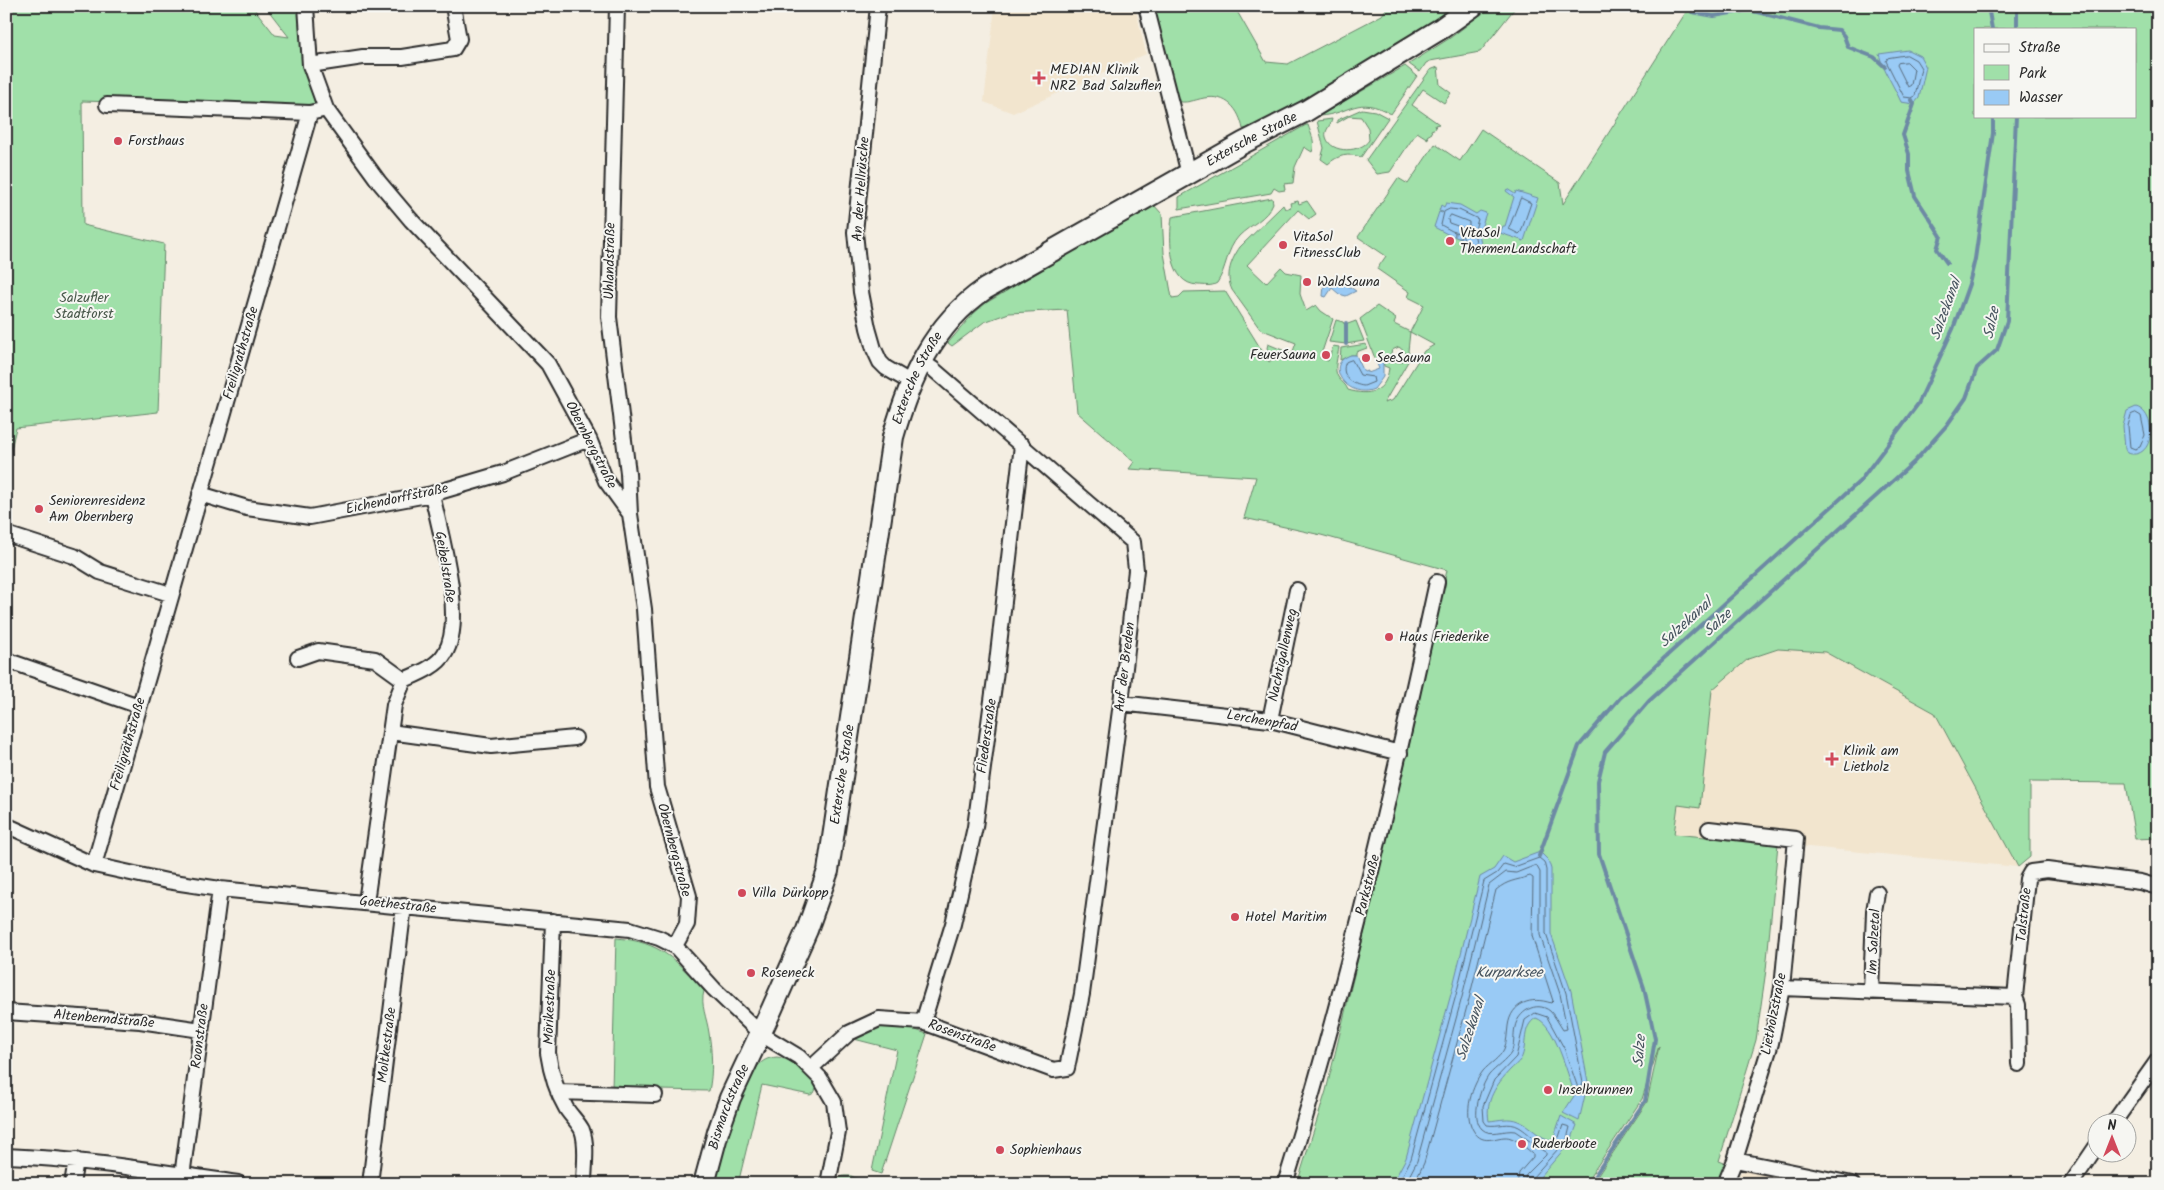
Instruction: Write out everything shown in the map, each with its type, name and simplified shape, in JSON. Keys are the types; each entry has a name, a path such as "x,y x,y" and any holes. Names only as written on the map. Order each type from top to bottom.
{"main road":[{"name":"Extersche Straße","path":"761,1034 807,930 828,871 892,437 910,382 939,334 971,299 1016,271 1306,111 1442,28 1473,6"},
{"name":"Bismarckstraße","path":"704,1184 718,1132 730,1098 761,1034"}],"street":[{"name":"Obernbergstraße","path":"306,6 310,65 326,109 379,182 411,220 548,364 589,439 606,481 630,514 644,609 656,787 689,896 687,924 676,946"},
{"path":"310,65 363,57 402,57 453,48 459,39 453,6"},
{"name":"Uhlandstraße","path":"617,6 609,316 628,473 630,514"},
{"name":"An der Hellrüsche","path":"878,6 855,232 862,292 868,328 874,349 880,362 886,368 910,382"},
{"path":"1146,6 1189,174"},
{"path":"107,105 310,113 326,109"},
{"name":"Freiligrathstraße","path":"94,865 170,594 310,113"},
{"name":"Auf der Breden","path":"921,361 934,369 1133,542 1136,570 1121,703 1082,994 1067,1068"},
{"name":"Eichendorffstraße","path":"200,494 247,508 310,517 432,494 503,473 589,439"},
{"name":"Fliederstraße","path":"923,1022 953,924 975,827 996,671 1022,445"},
{"name":"Geibelstraße","path":"404,680 428,668 445,655 453,634 451,590 432,494"},
{"path":"6,534 74,556 100,572 170,594"},
{"name":"Parkstraße","path":"1285,1184 1325,1051 1400,753 1437,582"},
{"name":"Nachtigallenweg","path":"1270,720 1297,590"},
{"path":"298,658 318,651 375,659 404,680 394,705 366,902"},
{"path":"6,660 139,706"},
{"name":"Lerchenpfad","path":"1121,703 1270,720 1400,753"},
{"path":"390,732 491,746 575,738"},
{"name":"Goethestraße","path":"6,825 94,865 168,882 220,889 630,929 659,938 676,946 714,989 761,1034 799,1057 826,1086 834,1102 838,1132 828,1184"},
{"name":"Lietholzstraße","path":"1709,828 1796,839 1782,988 1771,1044 1735,1160 1725,1184"},
{"name":"Talstraße","path":"2020,1064 2018,1005 2015,997 2027,879 2031,872 2047,870 2140,882 2158,887"},
{"name":"Roonstraße","path":"182,1179 220,889"},
{"name":"Im Salzetal","path":"1871,992 1874,911 1877,893"},
{"name":"Moltkestraße","path":"370,1184 404,906"},
{"name":"Mörikestraße","path":"553,921 548,1053 550,1071 567,1109 582,1130 584,1143 584,1184"},
{"path":"1782,988 2015,997"},
{"name":"Altenberndstraße","path":"6,1012 140,1021 201,1030"},
{"name":"Rosenstraße","path":"811,1068 842,1038 864,1025 879,1020 923,1022 1053,1070 1067,1068"},
{"path":"2121,1112 2158,1060"},
{"path":"558,1092 655,1095"},
{"path":"6,1156 76,1160 182,1179 238,1183"},
{"path":"72,1184 76,1160"},
{"path":"1735,1160 1852,1184"},
{"path":"2071,1184 2086,1162"}],"shaded area":[{"name":"MEDIAN Klinik NRZ Bad Salzuflen","path":"995,6 1135,6 1146,54 1013,113 984,102"},
{"name":"Klinik am Lietholz","path":"1778,649 1825,652 1935,713 2018,867 1674,834 1678,805 1700,807 1712,690 1748,659"},
{"path":"1749,1170 1816,1184 1734,1184 1741,1172"}],"green space":[{"name":"Salzufler Stadtforst","path":"6,6 252,6 275,35 289,37 265,6 300,6 306,68 316,108 82,101 83,225 164,244 158,412 16,428 6,470"},
{"path":"1153,6 1234,6 1266,62 1288,64 1382,15 1388,6 1458,6 1348,79 1257,128 1243,129 1235,109 1219,98 1204,98 1187,102 1176,101"},
{"path":"1492,6 1513,6 1515,8 1480,52 1430,61 1426,63 1420,72 1409,64 1450,38"},
{"path":"1690,6 2158,6 2158,838 2135,839 2126,783 2030,782 2030,857 2018,867 1935,713 1825,652 1778,649 1748,659 1712,690 1700,808 1678,805 1674,834 1778,844 1766,970 1756,1040 1719,1161 1727,1164 1719,1184 1592,1184 1647,1102 1659,1046 1642,1099 1585,1184 1297,1184 1326,1091 1407,755 1447,570 1321,535 1244,518 1256,477 1129,469 1134,462 1077,412 1067,310 1009,313 984,322 952,346 948,343 973,314 986,303 1153,204 1162,214 1164,253 1172,298 1179,297 1184,292 1225,291 1269,362 1273,359 1267,348 1268,344 1292,354 1296,343 1260,329 1232,290 1229,273 1234,257 1240,247 1283,205 1285,209 1291,207 1290,203 1298,201 1299,204 1307,201 1316,214 1309,219 1298,210 1247,265 1266,283 1281,267 1286,272 1301,275 1300,294 1306,311 1316,305 1333,319 1320,358 1328,361 1333,346 1339,347 1336,366 1337,374 1348,390 1363,393 1375,391 1384,383 1389,368 1384,366 1380,360 1376,361 1360,319 1377,306 1396,319 1394,324 1410,332 1424,305 1408,297 1410,292 1377,269 1386,256 1358,237 1398,178 1408,184 1435,144 1460,161 1481,129 1560,183 1563,204","holes":["1410,332 1434,345 1424,351 1393,400 1384,403 1410,358 1408,351","1399,347 1405,352 1406,356 1402,362 1396,362 1391,358 1392,350"]},
{"path":"1405,66 1417,76 1391,114 1379,108 1362,105 1330,115 1319,116"},
{"path":"1438,67 1440,85 1451,93 1444,103 1423,89 1412,105 1439,124 1435,125 1436,128 1431,130 1432,133 1427,136 1428,139 1417,132 1390,172 1377,174 1366,160 1430,70"},
{"path":"1362,109 1375,111 1388,118 1361,157 1343,156 1328,164 1321,159 1324,148 1317,121 1332,119 1326,135 1329,143 1340,149 1354,149 1369,140 1368,128 1361,117 1349,116 1337,123 1337,120"},
{"path":"1308,125 1312,135 1313,149 1312,152 1304,147 1295,167 1293,183 1284,184 1285,190 1279,191 1274,188 1271,193 1179,209 1179,197"},
{"path":"1272,198 1273,203 1267,213 1235,241 1217,283 1198,285 1188,283 1181,277 1176,269 1171,248 1172,217"},
{"path":"1336,320 1343,322 1345,325 1356,321 1364,341 1346,344 1329,342"},
{"path":"1366,344 1367,348 1356,352 1356,355 1340,360 1341,348"},
{"path":"616,938 645,943 666,954 704,991 703,1006 709,1033 711,1055 709,1091 612,1089"},
{"path":"886,1026 910,1028 927,1034 881,1174 872,1171 897,1050 854,1039 869,1030"},
{"path":"777,1057 801,1067 811,1077 816,1089 810,1095 762,1085 738,1184 715,1184 720,1157 731,1121 757,1067 766,1060"},
{"path":"851,1176 869,1184 834,1184 839,1178"}],"water":[{"path":"1908,50 1920,56 1926,67 1919,98 1914,104 1901,102 1879,54"},
{"path":"1507,189 1515,194 1516,191 1538,198 1524,241 1500,233 1503,226 1505,226 1514,197 1506,191"},
{"path":"1446,203 1460,205 1476,214 1480,211 1486,213 1479,234 1481,243 1475,250 1468,251 1462,247 1460,238 1464,231 1459,238 1455,237 1455,232 1454,237 1434,227 1439,212 1443,212 1439,211 1441,205 1444,207"},
{"path":"1336,278 1356,291 1346,296 1339,294 1332,288 1326,297 1323,296 1324,285 1334,285"},
{"path":"1356,355 1364,372 1368,371 1368,373 1379,369 1376,361 1380,360 1383,362 1383,377 1374,389 1355,390 1342,380 1339,366 1343,359"},
{"path":"2136,407 2143,411 2148,418 2150,436 2148,444 2136,454 2127,453 2125,449 2123,426 2127,411"},
{"name":"Kurparksee","path":"1540,852 1548,860 1551,869 1551,934 1571,991 1588,1082 1579,1121 1563,1113 1574,1096 1574,1092 1555,1039 1543,1022 1536,1018 1528,1026 1521,1059 1496,1087 1490,1100 1488,1114 1489,1121 1515,1120 1523,1123 1543,1137 1553,1140 1561,1116 1577,1125 1571,1141 1534,1184 1392,1184 1406,1158 1451,994 1480,877 1494,869 1503,856 1513,862"}],"waterway":[{"name":"Salzekanal","path":"1988,6 1992,28"},
{"name":"Salze","path":"2017,6 2017,28"},
{"path":"1692,12 1714,16 1749,10 1819,28 1839,30 1844,36 1848,47 1874,57 1885,67"},
{"path":"1912,100 1914,104 1903,135 1909,154 1909,171 1915,196 1941,236 1937,249 1947,263"},
{"name":"Salzekanal","path":"1539,856 1579,746 1620,698 1860,481 1918,404 1953,329 1969,284 1975,259 1993,133 1993,118"},
{"name":"Salze","path":"1589,1184 1645,1101 1655,1039 1644,988 1599,854 1598,781 1605,752 1649,701 1914,462 1947,425 1966,398 1977,368 1997,350 2007,321 2016,118"},
{"path":"1346,323 1346,344"}],"place":[{"name":"MEDIAN Klinik NRZ Bad Salzuflen","path":"1039,78"},
{"name":"Forsthaus","path":"118,141"},
{"name":"VitaSol ThermenLandschaft","path":"1450,241"},
{"name":"VitaSol FitnessClub","path":"1283,245"},
{"name":"WaldSauna","path":"1307,282"},
{"name":"FeuerSauna","path":"1326,355"},
{"name":"SeeSauna","path":"1366,358"},
{"name":"Seniorenresidenz Am Obernberg","path":"39,509"},
{"name":"Haus Friederike","path":"1389,637"},
{"name":"Klinik am Lietholz","path":"1832,759"},
{"name":"Villa Dürkopp","path":"742,893"},
{"name":"Hotel Maritim","path":"1235,917"},
{"name":"Roseneck","path":"751,973"},
{"name":"Inselbrunnen","path":"1548,1090"},
{"name":"Ruderboote","path":"1522,1144"},
{"name":"Sophienhaus","path":"1000,1150"}]}
